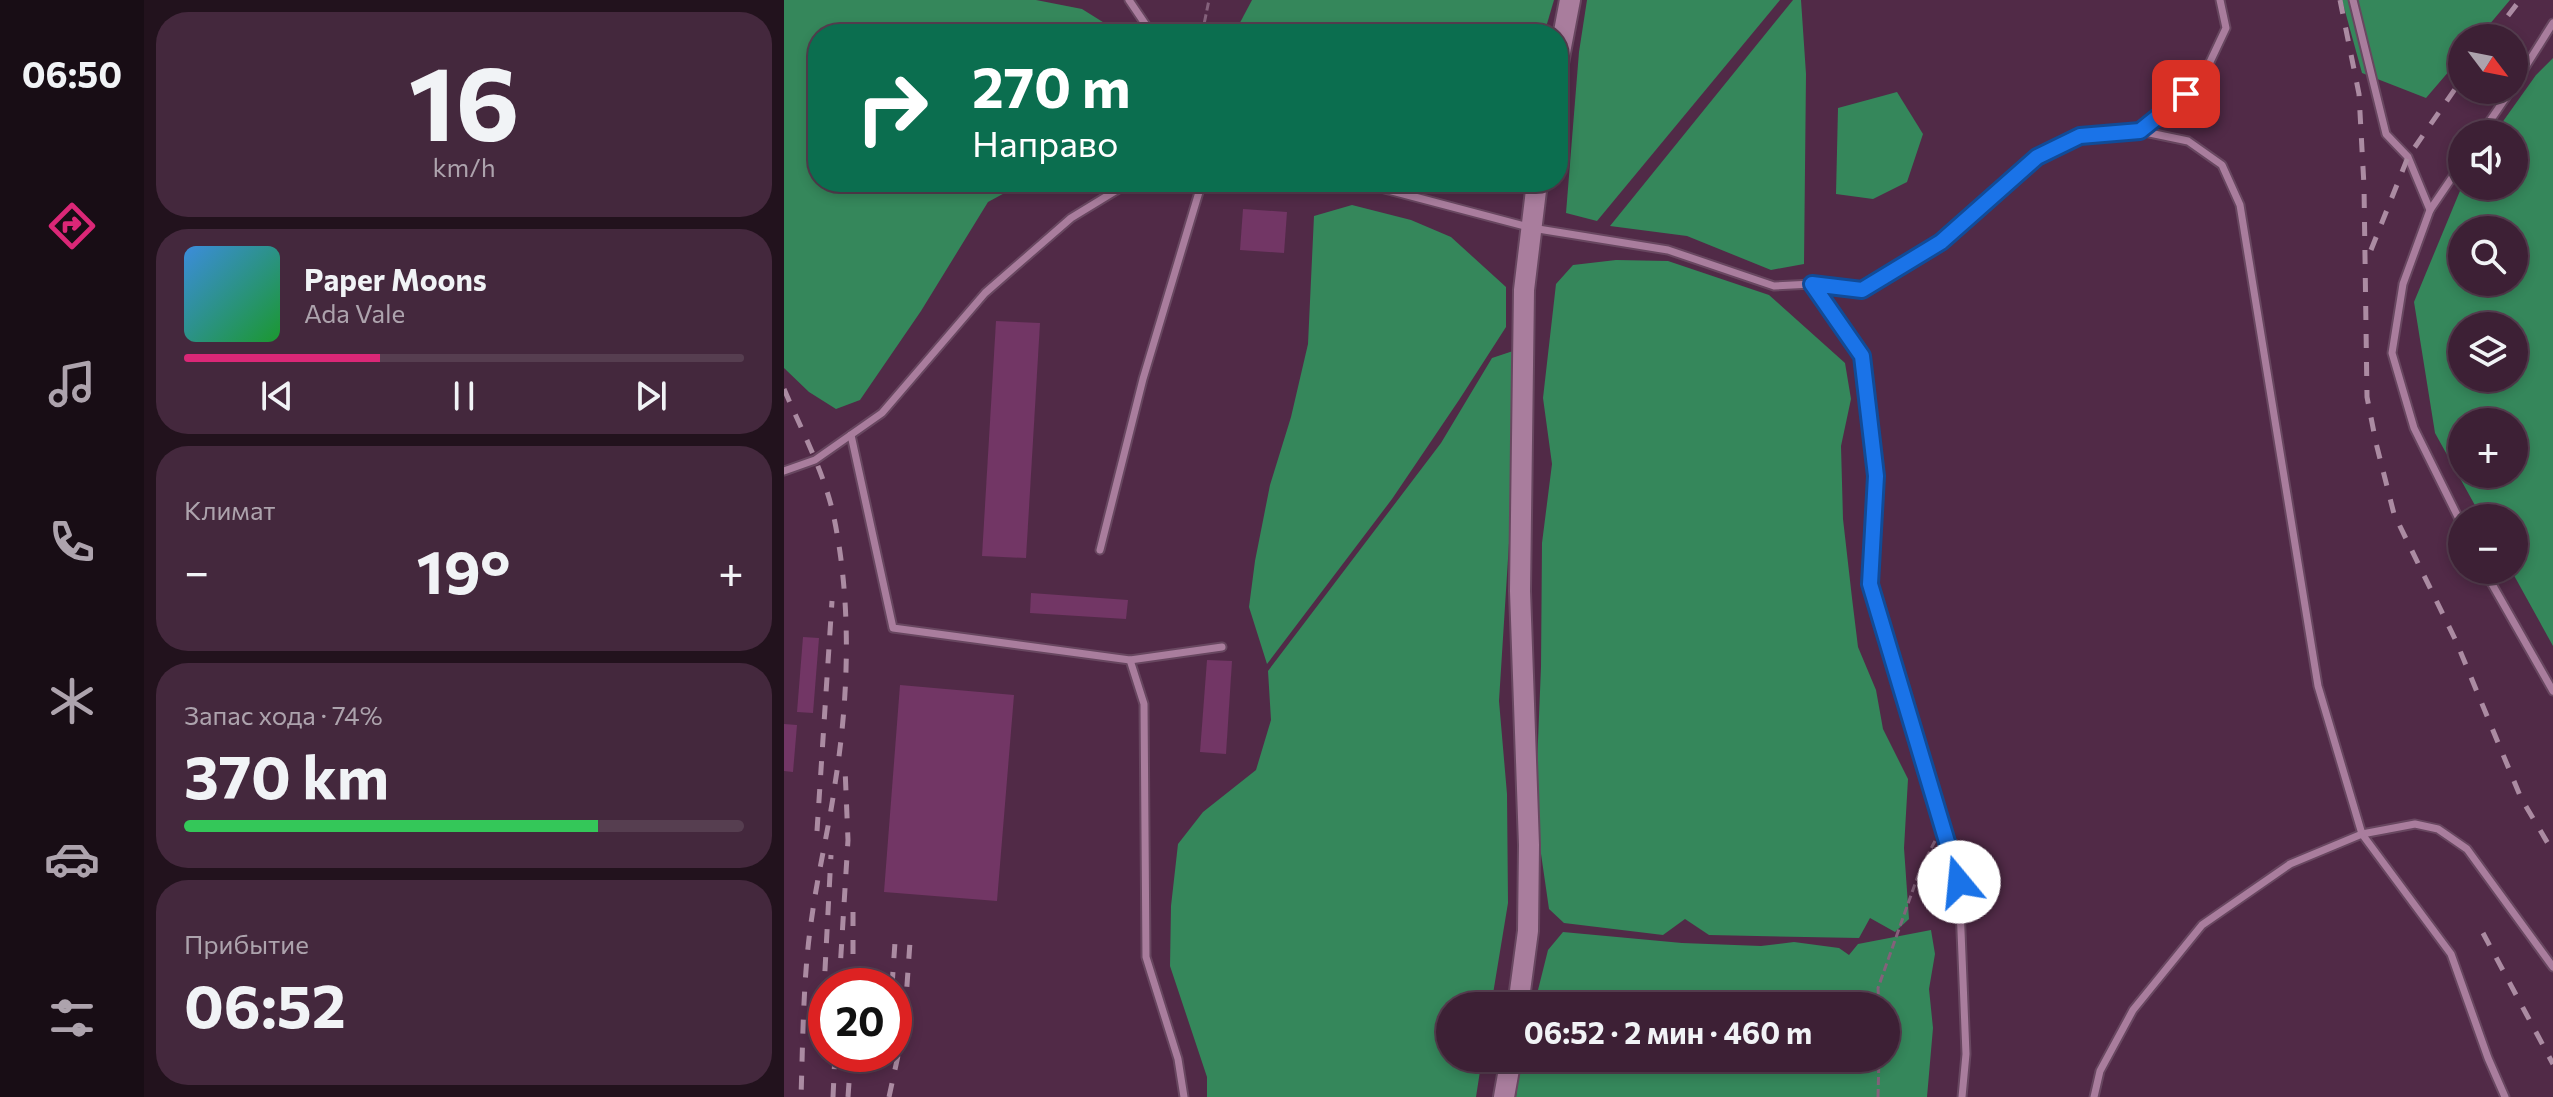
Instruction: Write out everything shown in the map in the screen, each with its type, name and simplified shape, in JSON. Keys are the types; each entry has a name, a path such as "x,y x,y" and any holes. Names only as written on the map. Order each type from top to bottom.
{"street":[{"path":"1565,24 1570,0"},
{"path":"1520,992 1528,931 1528,765 1520,591 1524,290 1536,192"},
{"path":"1504,1097 1508,1072"}],"lane":[{"path":"1129,0 1145,24"},
{"path":"2140,131 2186,94 2210,62 2226,28 2220,0"},
{"path":"2353,0 2386,134 2408,157 2430,210"},
{"path":"2528,63 2553,23"},
{"path":"1396,192 1532,228 1668,250 1774,286 1812,284 1862,290 1941,242 2037,157 2080,136 2140,131 2188,141 2222,165 2240,205 2318,686 2362,834 2451,954 2505,1097"},
{"path":"2448,184 2430,210 2403,284 2392,353 2414,428 2452,504"},
{"path":"784,471 815,460 882,413 985,293 1071,218 1114,192"},
{"path":"1100,550 1143,379 1199,192"},
{"path":"1812,284 1862,356 1876,476 1870,584 1959,882 1966,1054 1962,1097"},
{"path":"851,435 893,628 1130,660 1222,647"},
{"path":"2492,584 2553,691"},
{"path":"1130,660 1144,704 1146,957 1178,1059 1184,1097"},
{"path":"2094,1097 2100,1071 2133,1010 2202,925 2290,864 2362,834 2415,824 2438,829 2467,849 2553,967"}],"path":[{"path":"1204,24 1209,0"},
{"path":"1878,992 1920,870 1942,828"},
{"path":"1878,1097 1879,1072"}],"green space":[{"path":"784,0 1036,0 1082,9 1106,24 808,24 808,192 1006,192 988,202 921,311 860,400 836,409 809,392 784,368"},
{"path":"1252,0 1554,0 1547,24 1239,24"},
{"path":"1587,0 1780,0 1597,221 1566,213 1579,52"},
{"path":"1793,0 1801,0 1806,74 1804,264 1771,270 1687,236 1610,226"},
{"path":"2342,0 2510,0 2490,24 2448,24 2448,72 2426,98 2362,73"},
{"path":"2553,58 2553,646 2519,584 2528,584 2528,504 2474,504 2465,488 2528,488 2528,408 2448,408 2448,457 2435,433 2414,302 2448,220 2448,296 2528,296 2528,216 2450,216 2456,200 2528,200 2528,120 2504,120 2515,104 2528,104 2528,86"},
{"path":"1897,92 1923,134 1907,182 1873,199 1836,194 1838,108"},
{"path":"1352,205 1411,220 1451,237 1506,287 1506,327 1392,499 1267,664 1249,607 1270,485 1291,417 1308,344 1314,216"},
{"path":"1616,260 1668,261 1769,295 1845,363 1851,399 1841,446 1843,519 1858,647 1876,690 1883,729 1908,779 1904,848 1909,919 1895,932 1870,918 1859,938 1709,935 1685,919 1663,935 1564,923 1549,909 1539,840 1536,790 1542,543 1552,464 1543,398 1556,284 1573,265"},
{"path":"1513,351 1518,401 1499,701 1507,794 1508,903 1493,992 1436,992 1436,1072 1480,1072 1476,1097 1207,1097 1207,1077 1170,966 1171,906 1178,844 1203,812 1256,770 1271,720 1268,671 1441,443 1492,358"},
{"path":"1931,930 1935,954 1929,989 1933,1028 1927,1097 1516,1097 1519,1072 1900,1072 1900,992 1538,992 1548,950 1563,932 1682,943 1761,946 1794,942 1839,948 1849,955 1858,944"}],"building":[{"path":"1243,209 1287,212 1284,253 1240,250"},
{"path":"996,321 1040,323 1026,558 982,556"},
{"path":"1031,593 1128,600 1126,619 1030,613"},
{"path":"803,637 819,638 813,713 797,712"},
{"path":"1207,660 1232,661 1226,754 1200,752"},
{"path":"900,685 1014,695 997,901 884,892"},
{"path":"784,724 797,725 793,772 784,771"}],"railway":[{"path":"2340,0 2359,94 2364,186 2367,397 2376,443 2394,514 2456,641 2521,798 2553,852"},
{"path":"2502,24 2520,0"},
{"path":"2371,250 2408,157 2448,99"},
{"path":"784,389 829,497 839,546 846,614 846,683 840,751 809,938 801,1097"},
{"path":"817,831 832,601"},
{"path":"840,968 848,840 845,768"},
{"path":"825,968 831,855"},
{"path":"853,912 853,968"},
{"path":"2483,933 2553,1064"},
{"path":"893,968 895,942"},
{"path":"889,1097 904,1028 910,942"},
{"path":"833,1097 834,1072"},
{"path":"848,1097 850,1072"}],"route":[{"path":"1959,882 1870,584 1876,476 1862,356 1812,284 1862,290 1941,242 2037,157 2080,136 2140,131 2186,94"}]}
